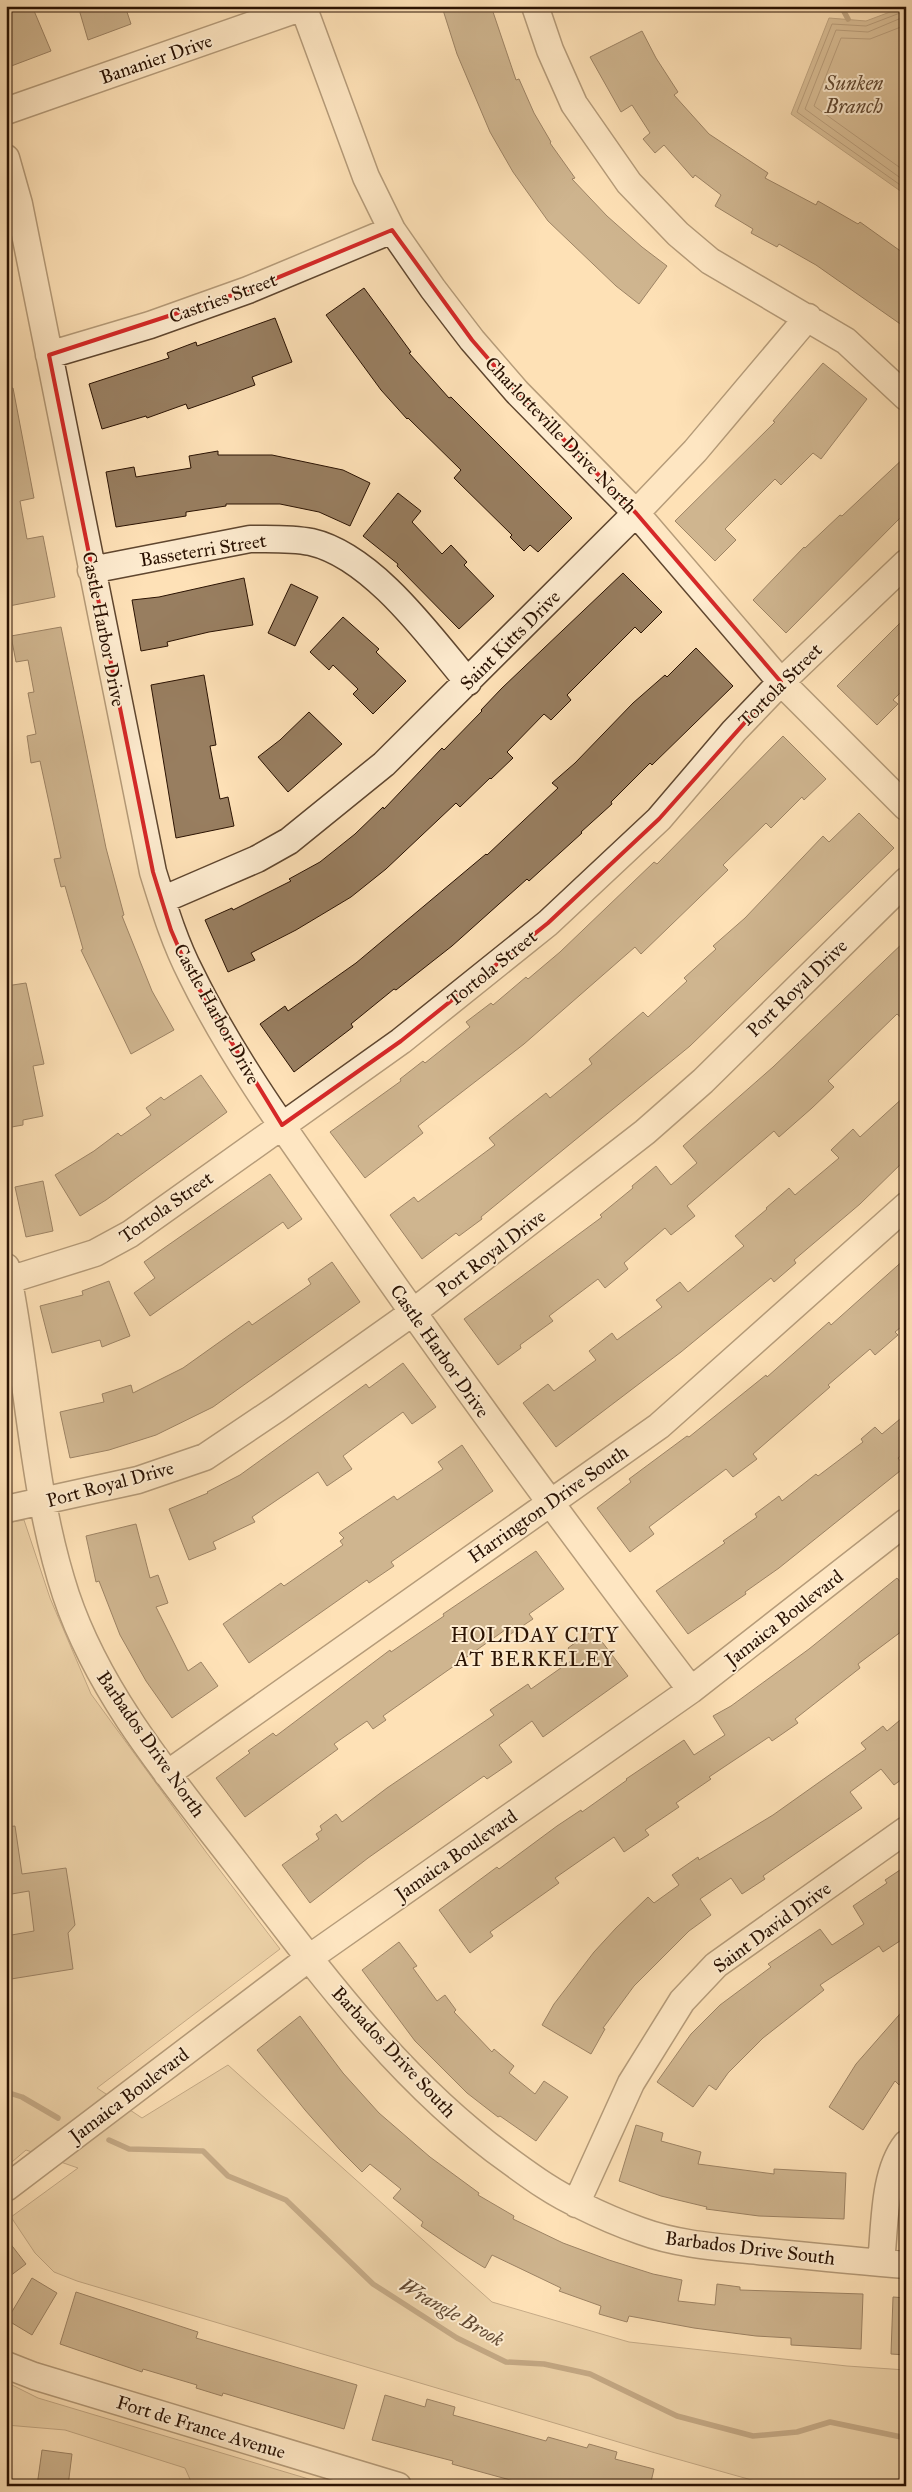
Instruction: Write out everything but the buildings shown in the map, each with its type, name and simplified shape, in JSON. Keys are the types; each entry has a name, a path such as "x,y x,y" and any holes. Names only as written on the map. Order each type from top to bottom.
{"street":[{"name":"Bananier Drive","path":"6,111 304,6"},
{"name":"Charlotteville Drive North","path":"304,6 366,177 392,230 433,289 478,347 517,392 636,513 781,682 906,806"},
{"path":"535,6 550,50 574,104 629,182 678,234 710,261 846,341 906,397"},
{"name":"Castle Harbor Drive","path":"6,158 18,204 50,355 153,872 171,930 190,974 224,1033 282,1125 412,1313 549,1504 691,1690"},
{"name":"Castries Street","path":"50,355 150,325 239,293 392,230"},
{"name":"Saint Kitts Drive","path":"162,900 257,859 290,841 384,764 636,513 695,451 808,317"},
{"name":"Basseterri Street","path":"92,570 250,539 311,542 337,551 363,569 403,605 468,682"},
{"name":"Tortola Street","path":"8,1274 95,1253 130,1234 401,1041 548,923 659,819 734,731 781,682 906,563"},
{"name":"Port Royal Drive","path":"6,1509 138,1480 205,1457 412,1313 645,1132 703,1081 906,881"},
{"name":"Harrington Drive South","path":"168,1774 659,1426 906,1206"},
{"name":"Barbados Drive North","path":"8,1274 42,1502 66,1594 86,1644 106,1683 168,1774 309,1958"},
{"name":"Jamaica Boulevard","path":"6,2188 309,1958 691,1690 906,1522"},
{"name":"Saint David Drive","path":"576,2204 630,2082 682,2001 716,1966 906,1830"},
{"name":"Barbados Drive South","path":"309,1958 411,2076 473,2135 549,2189 576,2204 643,2232 690,2244 893,2264"},
{"path":"893,2264 891,2175 900,2152 906,2144"},
{"name":"Fort de France Avenue","path":"6,2365 34,2376 398,2486"}],"highlighted area":[{"path":"392,230 472,340 517,392 636,513 781,682 659,819 548,923 401,1041 282,1125 190,974 171,930 153,872 49,355 248,290"}],"shaded area":[{"path":"24,1520 50,1598 91,1694 206,1852 280,1949 97,2088 142,2118 228,2065 492,2302 629,2342 847,2366 906,2370 906,2486 773,2486 652,2452 77,2281 54,2272 35,2253 11,2217 78,2168 26,2150 6,2167 6,1523"},
{"path":"6,2382 38,2398 332,2486 193,2486 185,2468 65,2430 6,2425"}],"water":[{"name":"Sunken Branch","path":"906,6 906,195 791,114 829,18 866,21"}],"waterway":[{"name":"Sunken Branch","path":"841,6 848,19"},
{"name":"Wrangle Brook","path":"6,2092 22,2097 58,2118"},
{"name":"Wrangle Brook","path":"109,2140 129,2149 203,2151 228,2176 286,2200 373,2284 457,2338 506,2362 544,2364 590,2374 677,2416 753,2436 797,2432 830,2422 906,2438"}],"district":[{"name":"HOLIDAY CITY AT BERKELEY","path":"535,1647"}]}
